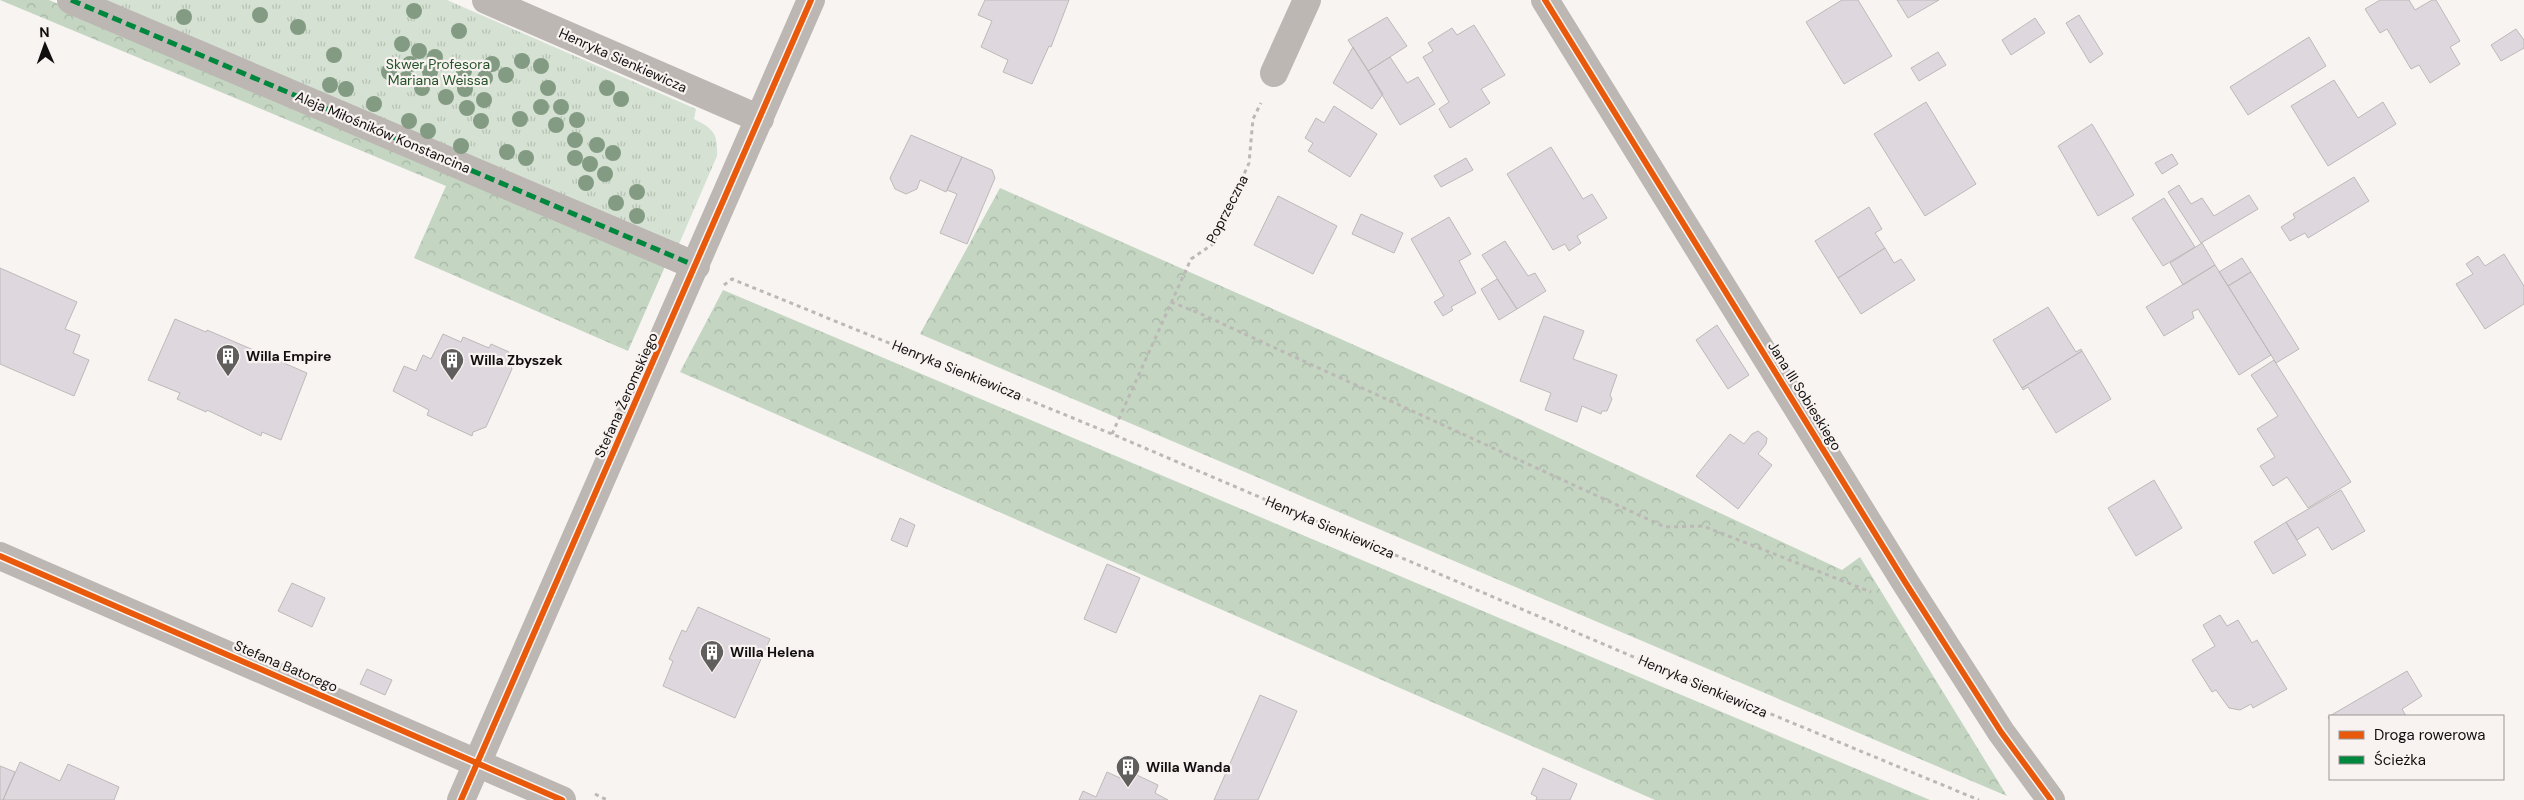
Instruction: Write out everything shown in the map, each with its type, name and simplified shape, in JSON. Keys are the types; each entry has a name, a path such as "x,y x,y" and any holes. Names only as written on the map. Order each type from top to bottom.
{"street":[{"name":"Aleja Miłośników Konstancina","path":"70,0 696,266"},
{"name":"Henryka Sienkiewicza","path":"486,0 760,119"},
{"name":"Stefana Żeromskiego","path":"461,800 681,301 811,0"},
{"path":"1274,73 1307,0"},
{"name":"Jana III Sobieskiego","path":"1545,0 1910,590 2001,732 2051,800"},
{"name":"Stefana Batorego","path":"0,556 562,800"}],"path":[{"path":"1171,302 1199,313 1665,527 1703,526 1878,595"}],"green space":[{"path":"0,0 49,0 667,262 628,351 414,258 446,186"},
{"name":"Skwer Profesora Mariana Weissa","path":"90,0 447,0 696,109 694,119 710,129 715,137 717,156 679,244 674,248"},
{"path":"1000,188 1476,399 1842,570 1860,557 2007,796 920,334"},
{"path":"723,290 1930,800 1655,800 680,372"}],"building":[{"path":"985,0 1069,0 1051,47 1049,46 1032,84 1003,72 1008,60 981,47 992,21 978,15"},
{"path":"1842,0 1858,0 1892,56 1844,84 1806,22"},
{"path":"1897,0 1939,0 1908,18"},
{"path":"2380,0 2409,0 2415,10 2432,0 2436,0 2460,41 2450,47 2460,64 2430,83 2419,65 2411,69 2387,29 2380,33 2365,9"},
{"path":"2079,15 2103,54 2090,63 2066,23"},
{"path":"1387,17 1407,46 1368,71 1348,40"},
{"path":"2035,18 2045,33 2011,55 2002,40"},
{"path":"1474,25 1505,75 1481,89 1490,103 1450,128 1439,109 1449,102 1423,57 1433,51 1428,43 1452,28 1457,35"},
{"path":"2516,29 2524,40 2524,48 2501,61 2491,45"},
{"path":"2309,37 2326,66 2248,115 2230,87"},
{"path":"1353,47 1383,94 1372,109 1333,83"},
{"path":"1938,52 1946,65 1919,81 1911,68"},
{"path":"1390,57 1407,83 1418,77 1435,104 1400,125 1368,71"},
{"path":"2334,80 2358,118 2383,102 2396,124 2328,166 2291,106"},
{"path":"1926,102 1976,184 1925,216 1874,134"},
{"path":"1334,106 1377,134 1350,177 1308,151 1313,143 1305,138 1316,118 1324,123"},
{"path":"2092,124 2134,195 2098,216 2058,146"},
{"path":"911,135 962,157 946,192 920,180 917,189 906,194 895,189 890,178"},
{"path":"1551,147 1583,199 1592,194 1607,218 1577,236 1581,243 1569,251 1565,244 1553,250 1507,174"},
{"path":"2172,154 2178,164 2162,174 2155,163"},
{"path":"962,157 992,170 995,178 967,244 940,233 957,194 947,190"},
{"path":"1466,158 1473,170 1441,187 1434,176"},
{"path":"2354,177 2369,201 2308,238 2305,233 2290,241 2281,227 2295,218 2293,214"},
{"path":"2179,185 2191,204 2202,198 2214,216 2249,195 2258,209 2201,243 2168,192"},
{"path":"1278,196 1337,226 1313,274 1254,245"},
{"path":"2164,198 2195,247 2163,266 2132,218"},
{"path":"1869,207 1882,229 1875,233 1885,248 1838,278 1815,241"},
{"path":"1361,214 1403,233 1394,253 1352,234"},
{"path":"1449,217 1471,254 1459,261 1476,293 1451,307 1453,310 1443,316 1434,302 1444,296 1411,239"},
{"path":"1505,241 1528,276 1535,273 1546,291 1517,309 1482,255"},
{"path":"2202,243 2215,265 2183,285 2170,263"},
{"path":"1885,248 1894,263 1901,259 1915,280 1861,314 1838,278"},
{"path":"2504,254 2524,286 2524,304 2485,329 2456,284 2473,274 2466,264 2478,256 2485,266"},
{"path":"2242,258 2251,272 2228,286 2219,272"},
{"path":"2215,265 2271,355 2239,375 2198,309 2192,312 2194,318 2164,336 2146,307"},
{"path":"0,268 77,302 65,329 80,335 73,353 89,360 74,396 0,364"},
{"path":"2251,272 2299,349 2276,363 2228,286"},
{"path":"1497,279 1517,309 1499,320 1481,289"},
{"path":"2048,307 2076,352 2081,349 2082,351 2022,388 1993,340"},
{"path":"1544,316 1584,331 1573,359 1617,375 1610,395 1612,399 1607,411 1602,411 1601,414 1582,406 1577,422 1545,410 1551,393 1520,381"},
{"name":"Willa Empire","path":"175,319 206,332 207,330 307,373 281,440 262,432 261,436 207,410 206,412 177,399 180,393 148,380"},
{"path":"1717,325 1749,375 1728,389 1696,340"},
{"name":"Willa Zbyszek","path":"443,334 461,342 463,337 489,348 491,344 509,352 507,355 512,369 486,427 473,432 472,436 427,415 429,410 393,391 404,366 416,371 423,355 431,359"},
{"path":"2082,351 2111,399 2056,433 2028,387 2023,390 2022,388"},
{"path":"2274,360 2351,482 2308,508 2287,477 2273,486 2260,466 2275,457 2257,429 2278,416 2251,375"},
{"path":"1758,431 1767,438 1766,444 1758,454 1772,465 1738,509 1696,476 1730,434 1744,444 1752,434"},
{"path":"2154,480 2182,528 2136,556 2108,508"},
{"path":"2341,490 2365,531 2332,550 2318,527 2297,540 2286,522"},
{"path":"900,518 915,525 907,547 891,540"},
{"path":"2286,522 2306,555 2273,574 2254,542"},
{"path":"1107,564 1140,578 1116,633 1084,619"},
{"path":"292,583 325,598 312,627 278,611"},
{"name":"Willa Helena","path":"698,607 770,639 735,718 663,686 673,661 669,659 682,630 686,632"},
{"path":"2220,615 2227,626 2238,620 2252,643 2257,640 2287,689 2253,708 2251,704 2240,710 2229,708 2216,690 2212,692 2192,660 2215,646 2203,625"},
{"path":"367,669 392,680 385,695 360,684"},
{"path":"2407,671 2422,696 2402,709 2405,715 2331,715"},
{"path":"1260,695 1297,711 1258,800 1214,800"},
{"path":"20,762 60,781 68,764 119,787 114,800 3,800"},
{"path":"0,766 15,772 3,800 0,800"},
{"path":"1543,768 1577,784 1570,800 1536,800 1537,797 1531,794"},
{"name":"Willa Wanda","path":"1124,769 1158,785 1155,793 1168,800 1079,800 1083,791 1096,797 1107,772 1120,778"}],"marked path":[{"path":"71,0 696,266"}],"cycle path":[{"path":"461,800 811,0"},
{"path":"1545,0 1905,582 2001,732 2051,800"},
{"path":"0,556 562,800"}],"place":[{"name":"Willa Empire","path":"228,377"},
{"name":"Willa Zbyszek","path":"452,381"},
{"name":"Willa Helena","path":"712,673"},
{"name":"Willa Wanda","path":"1128,788"}]}
